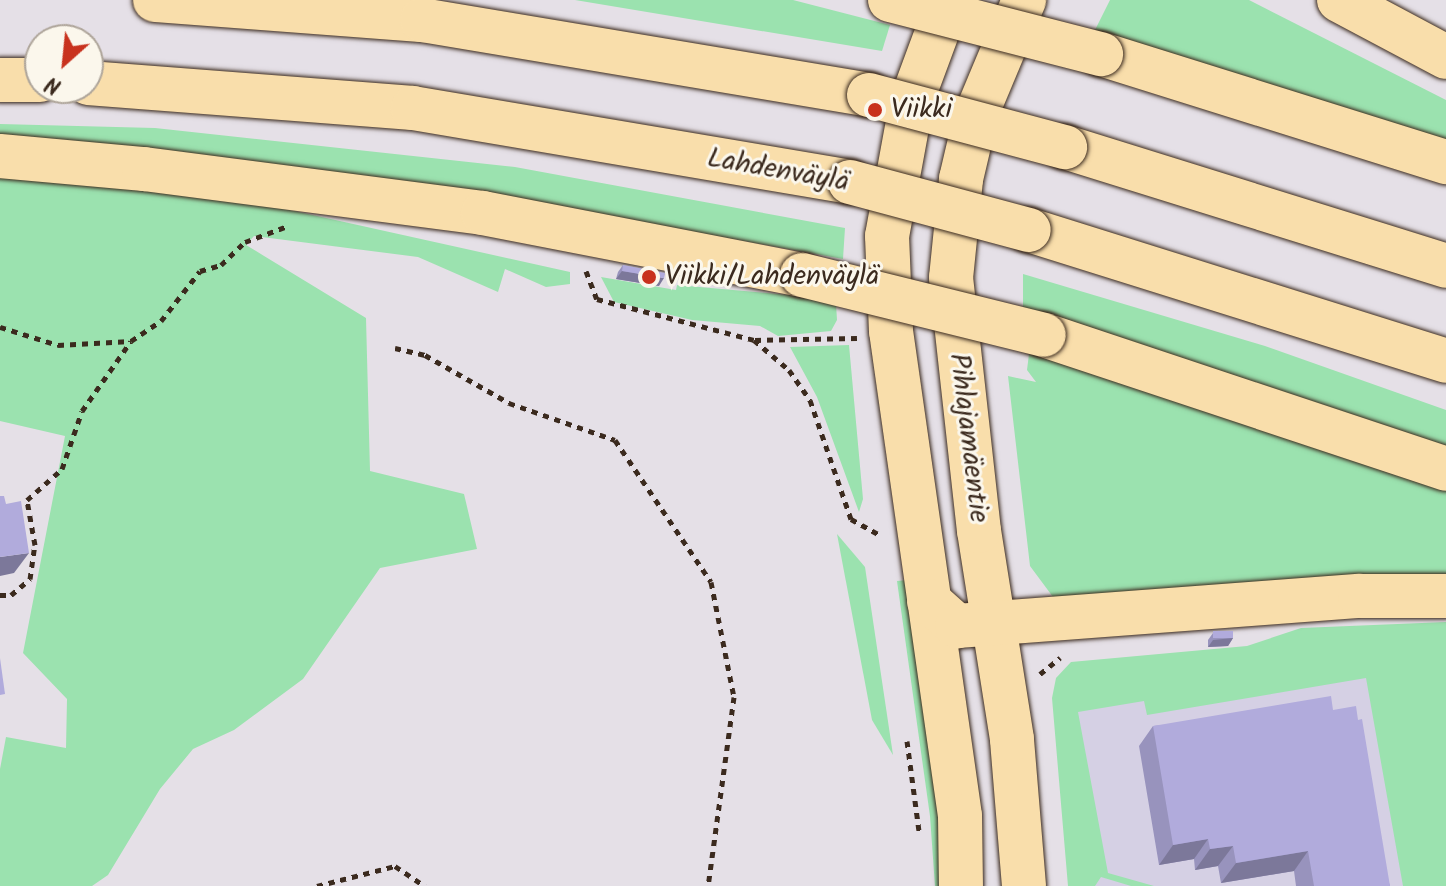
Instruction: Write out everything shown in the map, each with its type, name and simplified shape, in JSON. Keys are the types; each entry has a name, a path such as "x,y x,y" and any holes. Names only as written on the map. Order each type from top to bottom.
{"main road":[{"path":"155,0 422,20 869,95 1065,147 1446,266"},
{"path":"890,0 1101,54 1446,162"},
{"path":"949,0 923,61 888,213 891,331 960,816 961,886"},
{"name":"Pihlajamäentie","path":"1024,0 976,115 961,179 952,255 956,347 1013,753 1024,886"},
{"path":"1339,0 1446,57"},
{"path":"0,80 24,80"},
{"name":"Lahdenväylä","path":"104,84 413,108 850,182 1029,230 1446,361"},
{"path":"0,156 144,169 483,213 802,275 1044,335 1446,469"},
{"path":"929,601 957,626 1360,596 1446,596"}],"path":[{"path":"0,595 11,595 30,579 35,545 27,500 62,469 82,411 131,341 161,321 200,271 221,265 245,242 298,221"},
{"path":"602,269 587,266 597,299 754,340 862,337"},
{"path":"0,327 58,345 131,341"},
{"path":"754,340 789,370 810,400 851,519 880,535"},
{"path":"395,348 425,355 509,403 615,440 711,582 734,697 708,886"},
{"path":"317,886 330,878 395,866 425,886"}],"shaded area":[{"path":"1386,665 1423,886 1075,886 1069,686"}],"green space":[{"path":"575,0 793,0 890,25 882,51"},
{"path":"1110,0 1249,0 1446,100 1446,144 1095,30"},
{"path":"0,124 155,128 515,167 845,228 843,259 584,212 0,141"},
{"path":"0,172 263,204 570,272 570,284 546,287 505,269 498,292 418,257 254,236 246,245 366,318 370,471 464,494 477,549 380,568 303,679 234,730 193,749 160,789 108,875 92,886 0,886 0,769 6,737 66,748 67,699 23,653 65,436 0,421"},
{"path":"1023,274 1265,346 1446,410 1446,452 1023,309"},
{"path":"601,277 676,290 677,285 789,295 836,304 837,320 831,331 778,336 760,326 692,320 614,302"},
{"path":"849,345 863,499 859,512 817,397 790,347"},
{"path":"1029,354 1148,387 1446,485 1446,578 1053,597 1030,566 1008,376 1036,382 1027,370"},
{"path":"837,534 865,567 893,755 872,720"},
{"path":"908,580 934,744 946,886 935,886 930,816 897,581"},
{"path":"1446,622 1446,886 1403,886 1366,678 1147,715 1144,701 1078,712 1108,873 1154,886 1131,886 1101,877 1095,886 1068,886 1052,698 1056,678 1071,662 1247,646 1301,628"}],"building":[{"path":"623,265 665,273 664,278 622,271"},
{"path":"0,496 4,496 6,504 21,501 29,553 0,557"},
{"path":"1213,631 1233,631 1233,638 1213,638"},
{"path":"0,658 5,694 0,695"},
{"path":"1331,696 1333,710 1356,706 1358,720 1362,719 1390,886 1314,886 1308,851 1236,863 1233,846 1210,849 1208,839 1173,845 1153,726"}],"place":[{"name":"Viikki","path":"875,110"},
{"name":"Viikki/Lahdenväylä","path":"649,277"}]}
